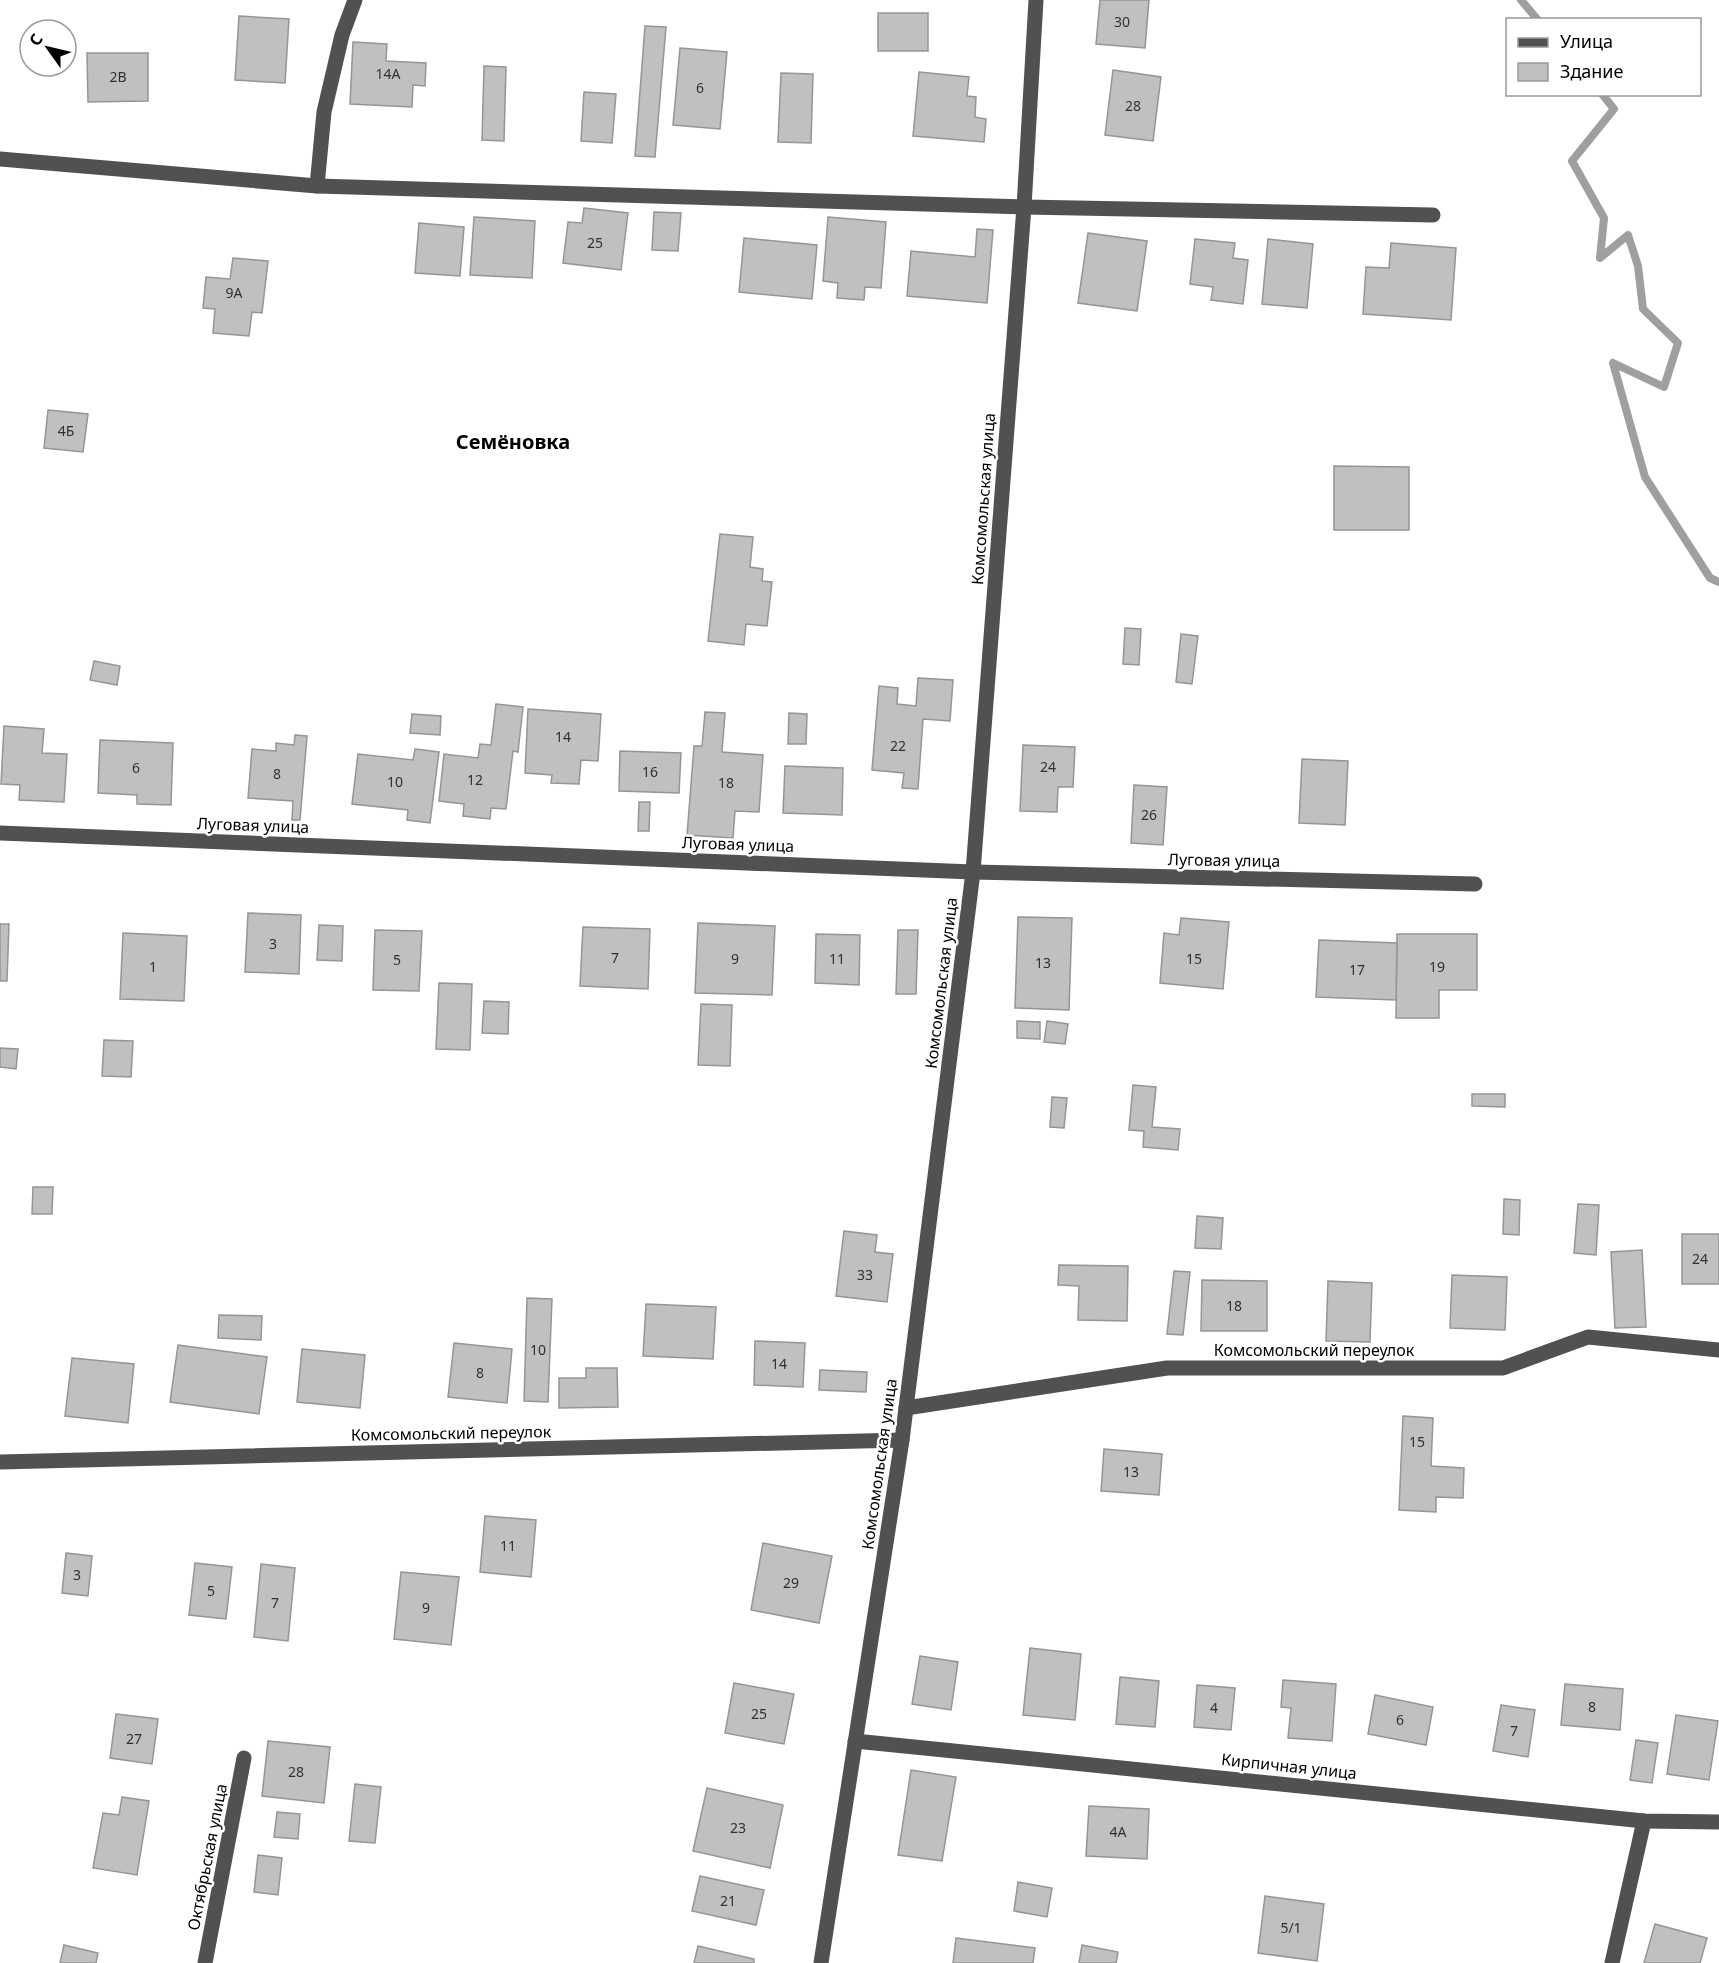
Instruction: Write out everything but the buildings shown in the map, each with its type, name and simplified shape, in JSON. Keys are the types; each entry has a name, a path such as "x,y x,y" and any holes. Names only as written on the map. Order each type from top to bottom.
{"street":[{"path":"317,186 324,112 342,35 355,0"},
{"name":"Комсомольская улица","path":"821,1963 902,1440 973,872 1024,207 1036,0"},
{"path":"0,159 317,186 1024,207 1433,215"},
{"name":"Луговая улица","path":"0,833 973,872 1475,884"},
{"name":"Комсомольский переулок","path":"906,1408 1167,1368 1503,1368 1588,1337 1719,1350"},
{"name":"Комсомольский переулок","path":"0,1462 902,1440"},
{"name":"Кирпичная улица","path":"855,1740 1644,1821 1719,1822"},
{"name":"Октябрьская улица","path":"205,1963 244,1758"},
{"path":"1612,1963 1644,1821"}],"waterway":[{"path":"1521,0 1536,18"},
{"path":"1604,96 1614,109 1572,161 1604,218 1600,258 1628,235 1638,266 1643,309 1678,343 1664,387 1613,363 1645,477 1710,578 1719,582"}],"district":[{"name":"Семёновка","path":"513,442"}]}
